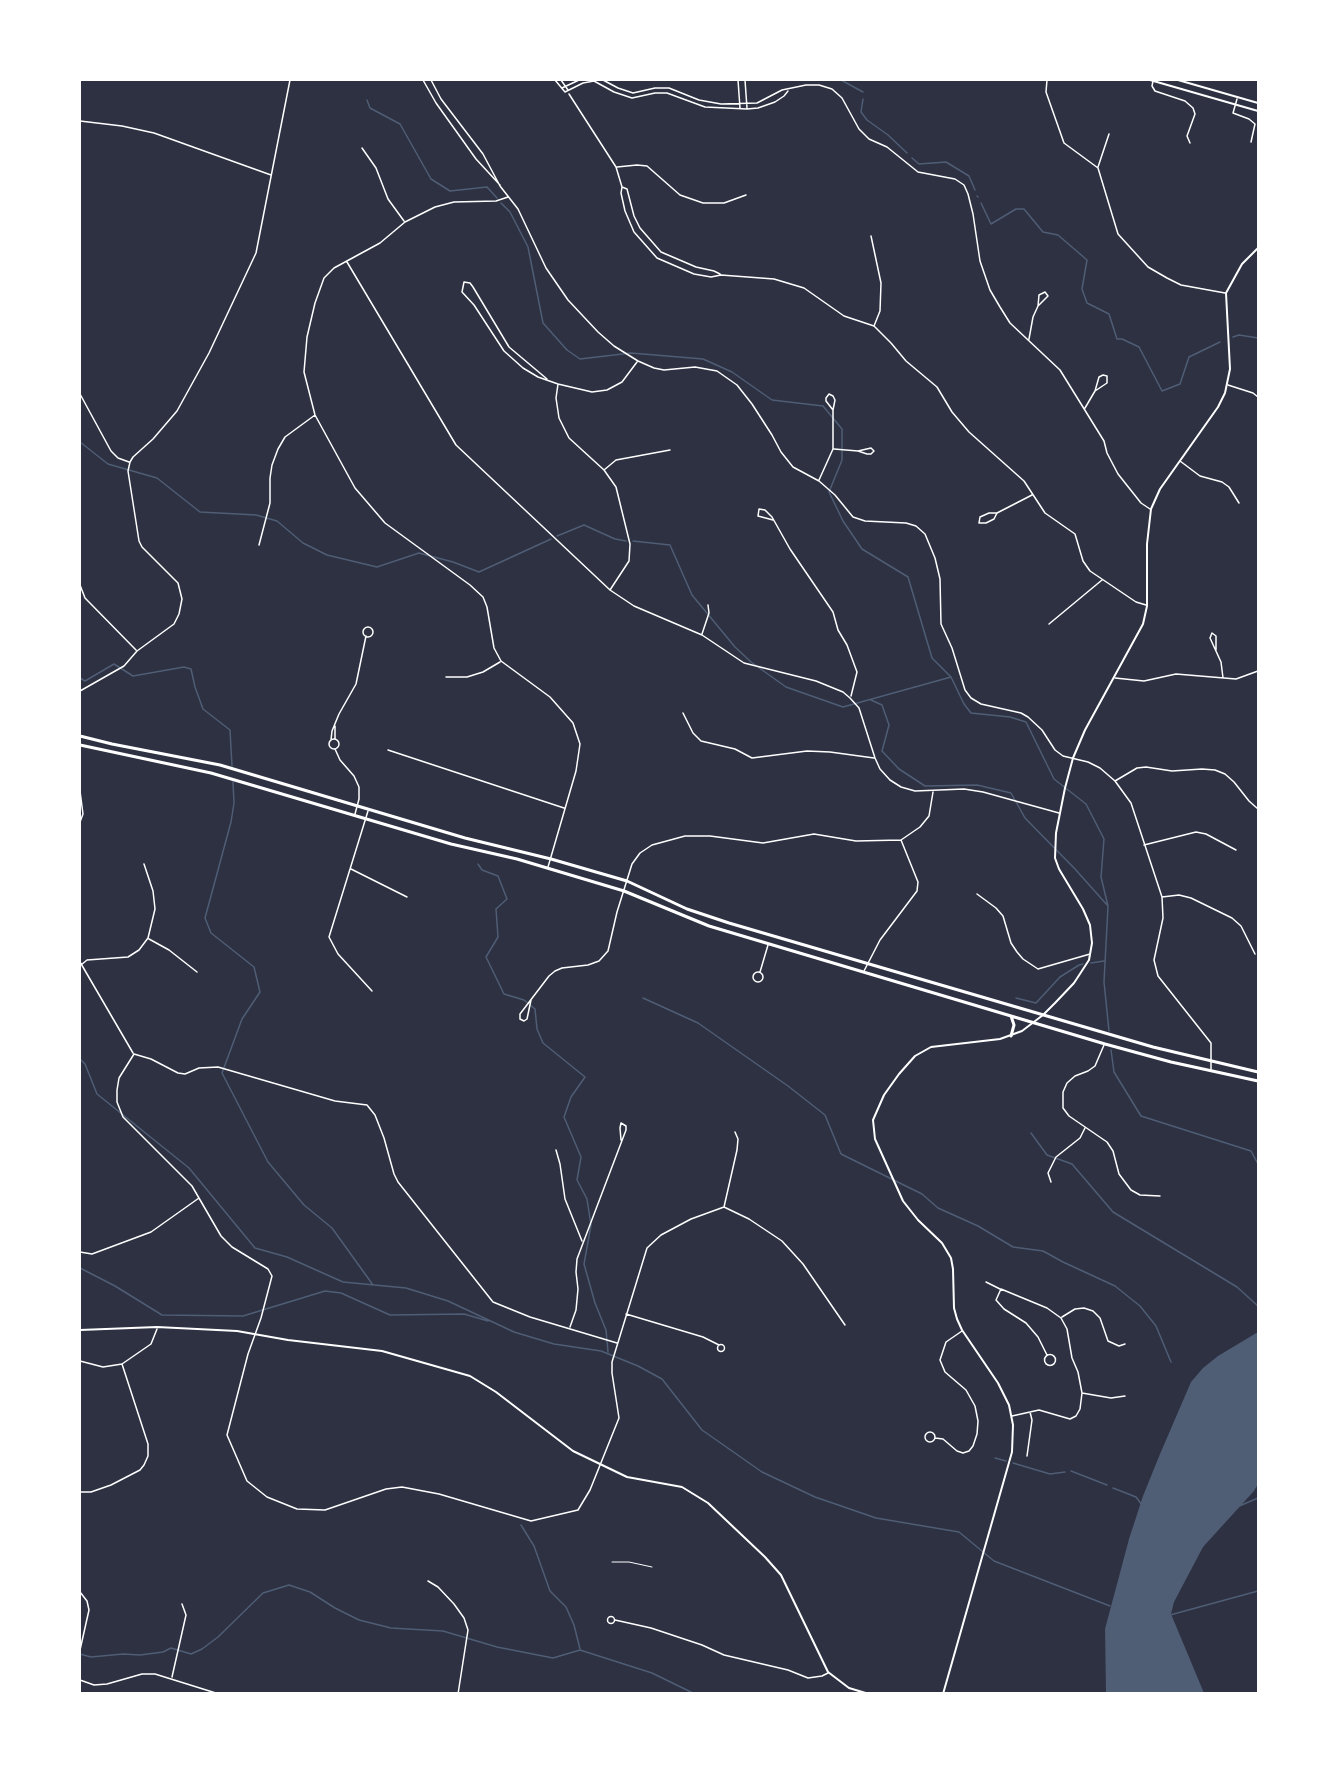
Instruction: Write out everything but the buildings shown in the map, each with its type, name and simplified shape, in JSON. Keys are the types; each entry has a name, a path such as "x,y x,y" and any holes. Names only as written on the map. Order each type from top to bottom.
{"main road":[{"path":"80,736 220,765 465,838 551,859 627,881 687,909 730,924 1153,1047 1258,1072"},
{"path":"80,746 200,770 451,844 548,868 624,891 693,921 769,944 1105,1044 1258,1081"},
{"path":"1010,1015 1014,1024 1011,1036"}],"street":[{"path":"80,691 122,667 137,651 174,624 179,614 182,599 178,583 142,548 139,541 128,471 133,457 153,439 177,411 209,353 256,253 289,80"},
{"path":"423,80 436,103 476,159 518,209 546,268 568,300 598,332 638,361 664,370 695,368 717,371 728,377 752,404 781,452 793,466 819,481 835,495 853,517 865,521 906,523 916,526 925,534 935,558 940,579 941,624 952,648 965,690 971,698 981,704 1021,713 1028,717 1042,730 1055,750 1064,756 1094,764 1115,781 1131,803 1162,897 1163,918 1154,960 1158,976 1211,1043 1211,1071"},
{"path":"431,80 441,99 483,154 500,186"},
{"path":"555,80 568,92"},
{"path":"561,80 616,167 627,219 634,232 657,258 694,274 711,278 721,275"},
{"path":"562,88 579,80"},
{"path":"603,80 633,93 655,88 669,88 708,103 741,104 763,101 782,90 819,85 832,89 842,98 859,129 869,138 887,147 918,172 955,179 964,185 973,214 979,259 990,290 1010,323 1060,370 1104,441 1107,453 1118,474 1141,503 1151,509"},
{"path":"738,80 741,108"},
{"path":"745,80 747,109"},
{"path":"1047,80 1046,92 1064,143 1098,168"},
{"path":"1190,143 1187,136 1195,114 1193,108 1185,101 1155,91 1151,80 1258,111"},
{"path":"1178,80 1258,103"},
{"path":"568,92 583,83 594,81 614,92 632,98 667,93 705,107 747,109 775,102 788,90"},
{"path":"1237,97 1234,115 1249,119 1255,124 1251,142"},
{"path":"80,121 122,126 154,134 272,175"},
{"path":"1110,134 1098,168 1118,234 1148,267 1182,285 1226,293"},
{"path":"362,148 376,168 388,200 405,222"},
{"path":"616,167 647,166 680,195 703,204 724,203 746,195"},
{"path":"622,187 627,189 639,228 661,252 721,275 774,279 804,288 849,319 874,326 906,361 937,387 952,412 969,432 1024,481 1045,513 1075,534 1083,561 1090,571 1136,602 1147,606"},
{"path":"508,197 496,201 454,202 435,207 405,222 380,243 334,268 324,278 315,303 307,337 304,372 315,415 355,488 368,506 385,523 483,597 487,607 494,648 501,661 550,697 573,723 580,744 576,771 548,868"},
{"path":"871,236 881,283 880,311 874,326"},
{"path":"943,1694 1012,1452 1014,1433 1012,1416 998,1383 962,1330 954,1308 951,1258 942,1243 918,1220 903,1201 875,1139 873,1120 884,1095 899,1074 923,1050 1011,1036 1044,1015 1074,983 1086,966 1091,954 1090,925 1055,858 1059,813 1073,758 1085,730 1143,624 1147,606 1147,544 1151,509 1160,489 1218,407 1228,385 1230,356 1226,293 1242,264 1258,248"},
{"path":"347,262 456,445 610,590 634,606 702,635 746,664 816,681 831,686 850,698 860,711 874,758 890,780 901,787 915,791 964,789 983,792 1059,813"},
{"path":"547,379 509,347 473,286 464,282 462,292 504,351 533,374 558,384 592,392 607,390 622,382 638,361"},
{"path":"1029,341 1031,323 1038,306 1039,295 1045,292 1048,296 1038,306"},
{"path":"1084,409 1095,391 1100,375 1107,376 1107,383 1095,391"},
{"path":"558,384 556,398 559,417 569,438 604,470 616,487 630,544 629,561 610,590"},
{"path":"1228,385 1253,393 1258,398"},
{"path":"80,394 111,451 118,458 130,462"},
{"path":"819,481 833,449 835,399 829,394 826,401 833,410"},
{"path":"259,545 270,503 270,478 278,448 285,437 315,415"},
{"path":"833,449 867,454 874,451 873,448 858,451"},
{"path":"604,470 616,460 670,450"},
{"path":"1179,461 1200,476 1222,482 1229,487 1239,503"},
{"path":"997,513 994,519 986,523 979,522 980,517 989,513 997,513 1032,494"},
{"path":"774,520 758,516 759,509 765,510 774,520 790,549 833,612 857,672 850,698"},
{"path":"1049,624 1103,579"},
{"path":"80,585 85,598 137,651"},
{"path":"702,635 709,613 708,604"},
{"path":"1216,650 1216,636 1212,633 1210,638 1221,662 1223,679"},
{"path":"355,815 359,787 335,749 330,746 335,723 356,684 366,636"},
{"path":"446,677 467,677 483,672 501,661"},
{"path":"1114,678 1144,681 1176,674 1236,679 1258,671"},
{"path":"683,713 693,733 700,741 735,750 752,758 807,751 874,758"},
{"path":"335,723 335,739 339,745 335,749"},
{"path":"331,741 335,739"},
{"path":"388,750 565,808"},
{"path":"1115,781 1131,770 1140,768 1172,771 1215,770 1225,774 1234,782 1258,809"},
{"path":"80,790 83,814 80,822"},
{"path":"531,1000 527,1018 524,1021 520,1018 520,1014 531,1000 555,971 599,961 609,951 617,912 632,864 640,853 652,845 685,836 763,843 813,834 856,841 901,840 921,827 928,816 933,791"},
{"path":"369,810 329,937 338,954 372,991"},
{"path":"1144,845 1196,832 1206,834 1236,850"},
{"path":"864,972 879,940 917,891 918,882 901,840"},
{"path":"144,864 153,891 155,909 148,938 139,950 128,957 87,960 80,963 134,1054 151,1059 178,1073 184,1074 199,1068 218,1067 340,1103 367,1105 371,1108 378,1123 398,1182 493,1302 530,1317 617,1344"},
{"path":"350,868 407,897"},
{"path":"977,894 1003,916 1014,947 1023,959 1038,969 1091,954"},
{"path":"1162,897 1179,894 1232,918 1241,926 1255,954"},
{"path":"148,938 169,950 197,972"},
{"path":"760,972 769,944"},
{"path":"1105,1044 1095,1066 1067,1083 1063,1092 1064,1108 1069,1116 1107,1142 1113,1151 1119,1174 1131,1190 1140,1195 1160,1196"},
{"path":"134,1054 119,1078 117,1090 121,1114 128,1124 182,1174 200,1197 221,1236 232,1247 268,1269 272,1276 232,1408 227,1435 247,1481 267,1497 282,1505 297,1509 325,1510 369,1494 402,1487 439,1494 531,1521 578,1510 601,1466 619,1418 612,1373 617,1344 647,1248 661,1235 676,1227 724,1207 749,1219 782,1241 803,1264 845,1325"},
{"path":"569,1328 576,1310 577,1259 582,1242 621,1140 626,1126 621,1123 621,1140"},
{"path":"1051,1182 1048,1173 1056,1157 1080,1138 1085,1128"},
{"path":"724,1207 737,1150 738,1139 735,1132"},
{"path":"556,1150 562,1176 564,1200 582,1242"},
{"path":"80,1252 92,1254 151,1232 200,1197"},
{"path":"986,1282 1047,1308 1061,1318 1067,1329 1072,1358 1078,1372 1082,1393 1080,1409 1076,1416 1070,1419 1047,1411 1030,1411 1012,1416"},
{"path":"1001,1289 996,1300 1004,1309 1026,1323 1038,1337 1047,1355"},
{"path":"1061,1318 1075,1309 1084,1308 1093,1311 1100,1318 1108,1341 1119,1346 1125,1344"},
{"path":"626,1314 703,1337 718,1346"},
{"path":"80,1361 103,1367 122,1364 151,1344 157,1327"},
{"path":"80,1330 157,1327 255,1334 381,1351 459,1371 483,1383 537,1422 564,1445 601,1466 627,1477 682,1487 708,1503 781,1575 828,1672 849,1688 869,1694"},
{"path":"935,1438 943,1439 957,1451 963,1453 973,1446 977,1434 978,1421 975,1406 966,1390 945,1372 940,1360 946,1342 962,1330"},
{"path":"80,1492 91,1492 111,1485 140,1470 148,1456 148,1444 122,1364"},
{"path":"1082,1393 1111,1398 1125,1396"},
{"path":"1027,1456 1032,1420 1030,1411"},
{"path":"428,1581 438,1587 454,1604 464,1618 468,1630 458,1694"},
{"path":"80,1592 87,1601 89,1610 80,1650"},
{"path":"172,1678 186,1615 182,1604"},
{"path":"615,1620 651,1628 724,1655 788,1670 808,1678 822,1676 828,1672"},
{"path":"81,1682 94,1685 107,1684 142,1674 164,1675 219,1694"}],"lane":[{"path":"612,1562 629,1562 652,1567"}],"water":[{"path":"1258,1332 1258,1484 1203,1547 1174,1602 1171,1614 1204,1693 1106,1693 1105,1629 1129,1539 1160,1454 1191,1382 1218,1356"}],"waterway":[{"path":"841,80 863,92"},
{"path":"863,99 861,112 867,120 907,153"},
{"path":"367,100 370,108 400,124 431,179 450,191 487,187 497,198"},
{"path":"912,158 919,164 946,162 969,176 975,190"},
{"path":"501,203 510,212 528,247 543,323 567,350 580,359 631,353 703,359 732,372 772,400 823,406 842,429 842,460 829,492 843,521 862,549 908,577 932,658 951,677"},
{"path":"981,203 991,224 1016,209 1024,209 1043,232 1058,235 1087,260 1082,289 1087,303 1109,314 1117,339 1139,347 1162,391 1180,384 1189,357 1220,342"},
{"path":"1233,337 1239,335 1258,338"},
{"path":"80,442 108,464 157,478 200,512 256,515 277,521 303,543 327,555 377,567 419,553 479,572 551,539"},
{"path":"557,536 584,525 615,539 626,541"},
{"path":"633,541 670,545 692,595 735,647 751,662 786,687 843,707 951,677 971,713 1010,717 1026,722 1054,779 1086,804 1104,839 1101,877 1108,906 1104,982 1109,1031"},
{"path":"80,678 85,681 114,664 133,676 184,667 191,669 203,709 230,730 232,766"},
{"path":"871,700 882,705 889,725 882,751 899,769 925,786 977,785 1011,793 1025,818 1108,906"},
{"path":"233,782 234,803 231,822 205,918 211,933 254,967 260,992 242,1019 222,1073 268,1162 304,1205 332,1228 373,1285"},
{"path":"478,864 482,870 498,876 507,899 496,909 498,937 486,957 504,994 524,1000 535,1009 537,1029 543,1043 585,1077 571,1097 564,1117 581,1157 577,1180 587,1199 591,1225 584,1264 595,1303 606,1330 608,1352"},
{"path":"1091,963 1104,961"},
{"path":"1016,998 1036,1003 1060,977 1083,964"},
{"path":"643,998 698,1023 825,1115 841,1154 922,1194 938,1208 978,1226 1013,1247 1043,1251 1115,1286 1140,1306 1156,1326 1171,1362"},
{"path":"1111,1050 1114,1072 1141,1116 1251,1151 1258,1164"},
{"path":"80,1059 85,1064 97,1094 189,1168 255,1248 287,1257 343,1282 406,1288 448,1301 514,1332 554,1344 601,1351 638,1366 662,1379 702,1430 762,1472 815,1497 876,1518 959,1532 994,1561 1110,1606"},
{"path":"1031,1133 1047,1155 1072,1164 1113,1212 1237,1287 1258,1306"},
{"path":"80,1268 162,1315 243,1316 325,1291 341,1293 390,1315 464,1314 488,1321"},
{"path":"995,1458 1006,1461"},
{"path":"1013,1463 1050,1474 1065,1472"},
{"path":"1071,1471 1107,1485"},
{"path":"1113,1488 1136,1497 1142,1505"},
{"path":"1237,1507 1258,1498"},
{"path":"521,1525 534,1546 550,1591 566,1607 574,1625 580,1649"},
{"path":"80,1654 91,1657 140,1655 163,1652 171,1648 191,1654 218,1637 263,1593 289,1585 310,1592 359,1620 391,1628 443,1631 497,1647 553,1658 580,1650 652,1673 695,1694"},
{"path":"1170,1615 1258,1591"}]}
